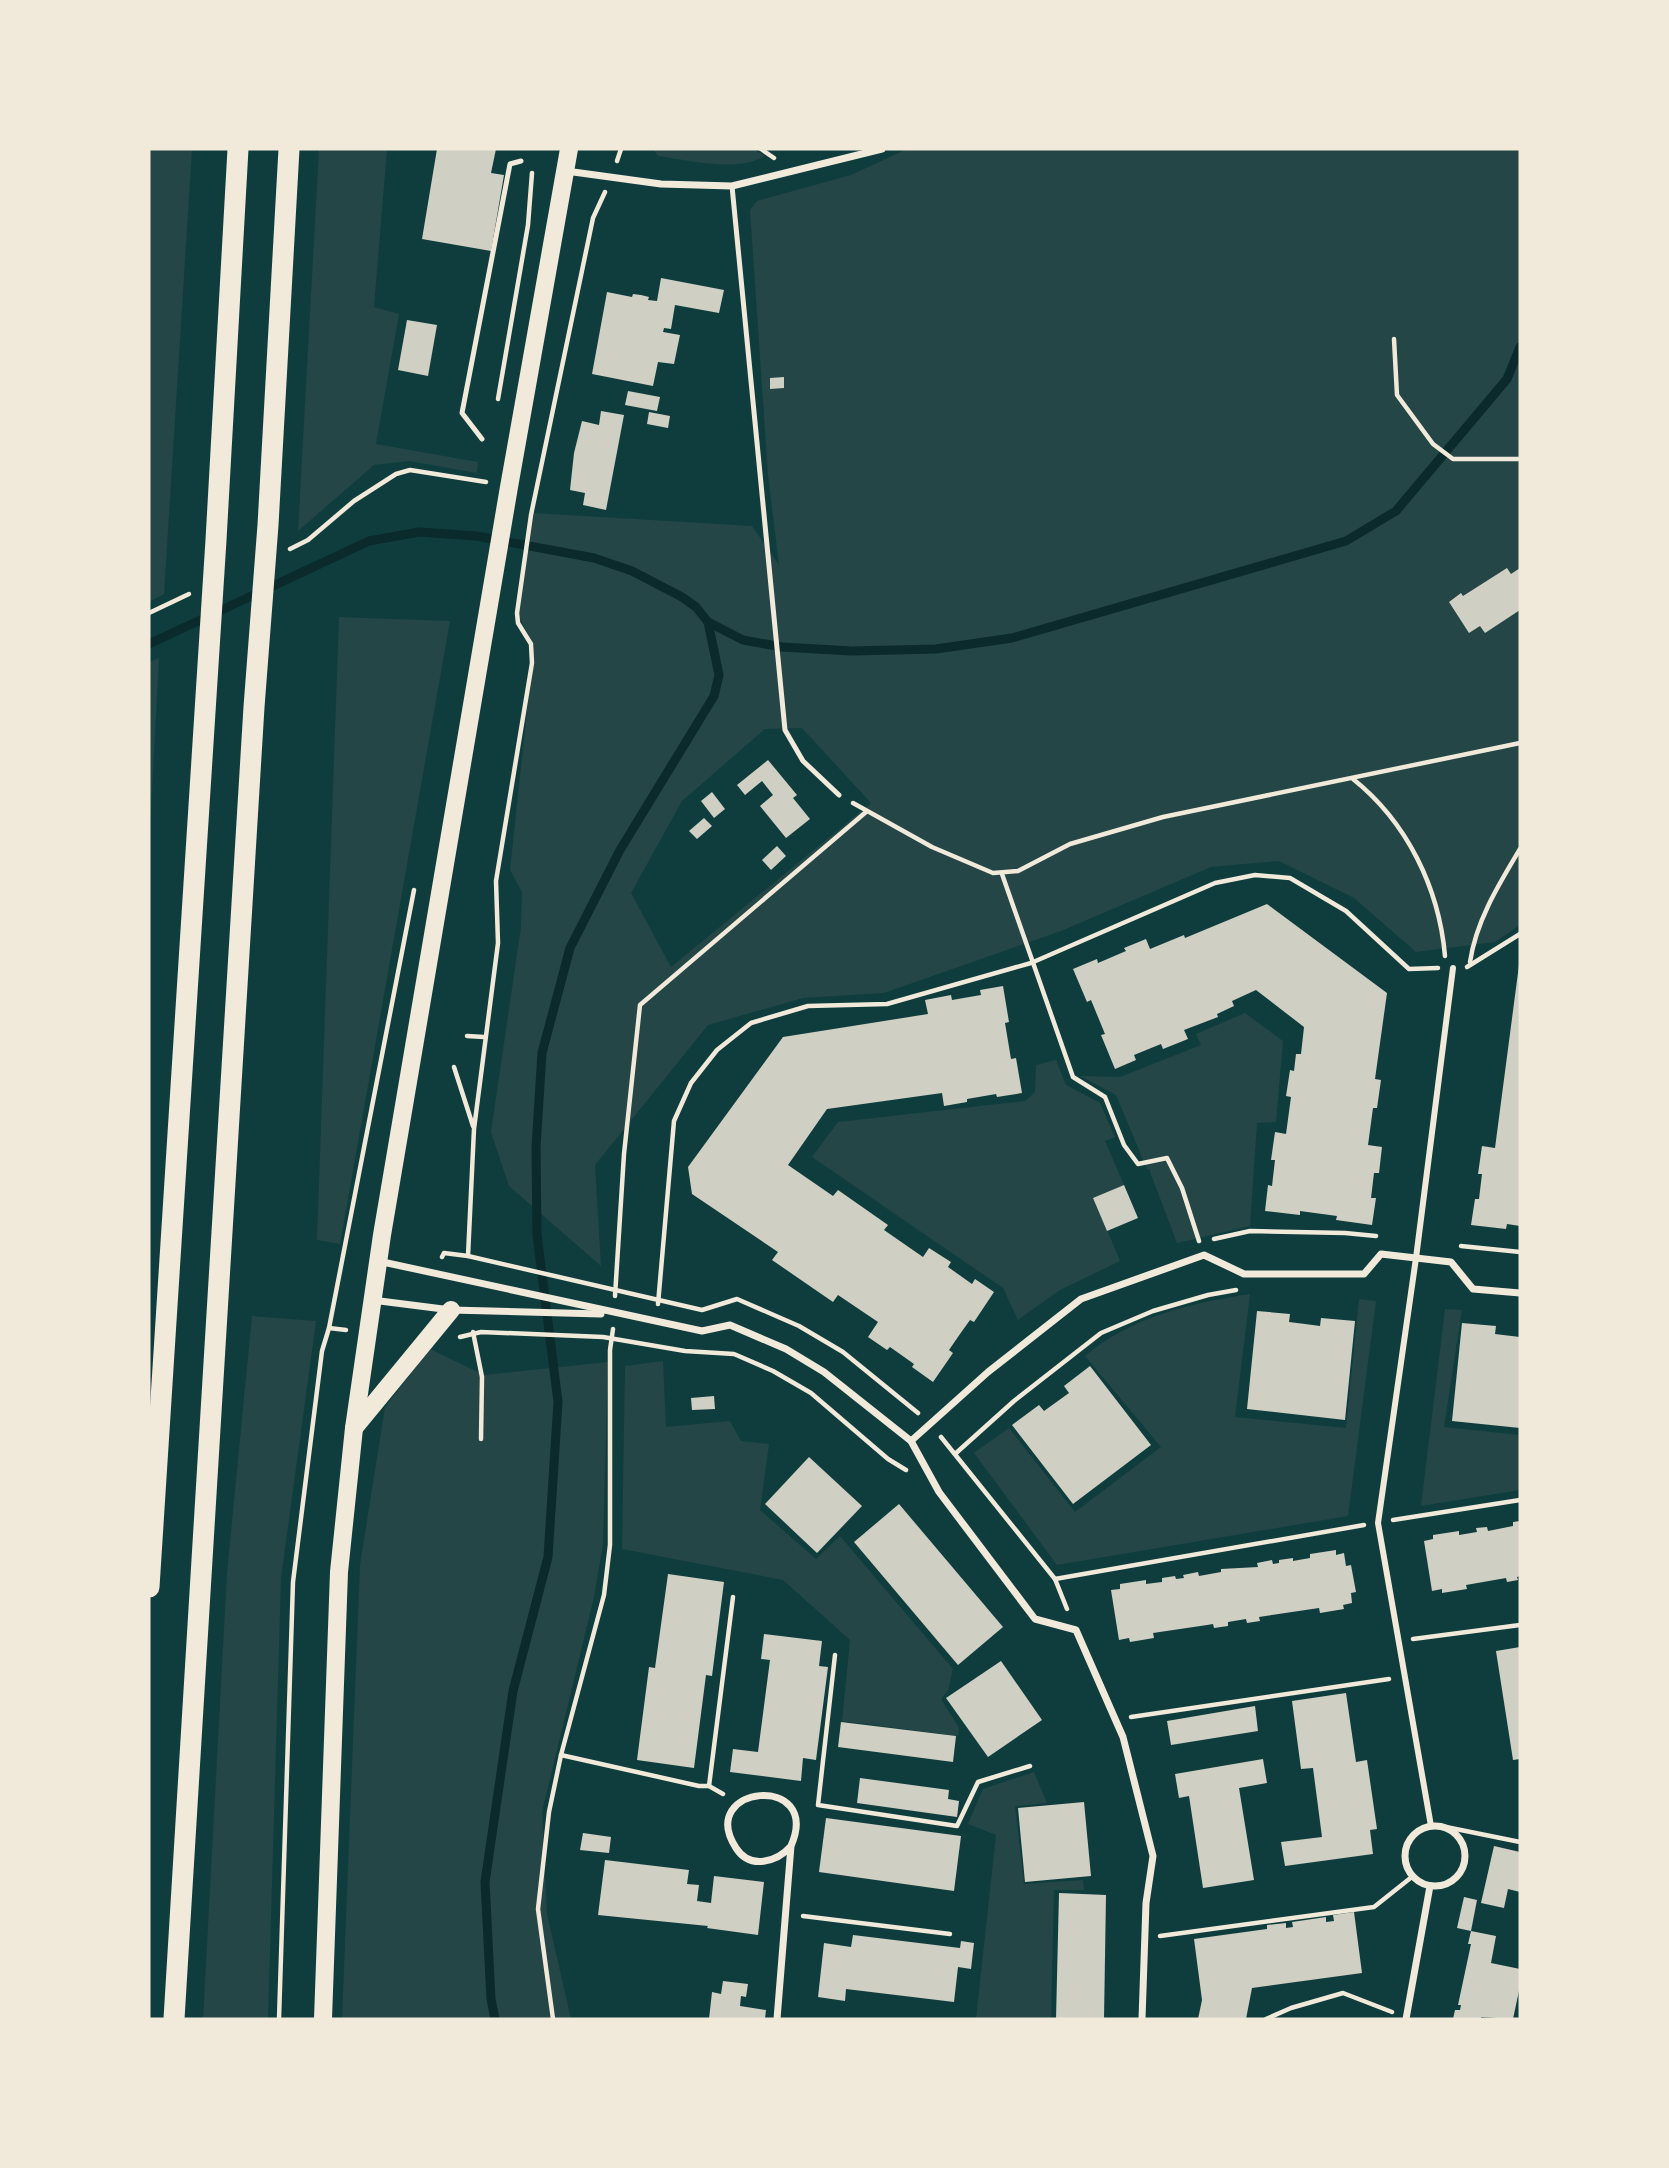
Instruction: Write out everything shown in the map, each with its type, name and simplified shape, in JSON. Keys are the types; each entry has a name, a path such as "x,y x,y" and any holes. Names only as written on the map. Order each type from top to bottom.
{"highway":[{"path":"149,1587 216,540 238,149"},
{"path":"174,2019 254,707 268,525 289,149"}],"main road":[{"path":"323,2019 339,1572 354,1428 378,1261 480,653 569,149"},
{"path":"354,1428 460,1310"}],"street":[{"path":"565,171 661,184 732,186 882,149"},
{"path":"1431,1826 1378,1523 1416,1258 1449,967"},
{"path":"911,1441 988,1372 1081,1299 1203,1255 1244,1274 1364,1274 1381,1254 1451,1262 1473,1289 1520,1293"},
{"path":"378,1261 658,1323 702,1331 730,1325 786,1349 824,1372 911,1441 939,1492 1035,1619 1076,1630 1117,1719 1153,1856 1146,1903 1142,2019"},
{"path":"372,1300 460,1310 615,1314"},
{"path":"766,1794 778,1797 789,1806 796,1825 791,1846 774,1860 753,1861 737,1852 729,1837 730,1816 740,1802 752,1796 766,1794"},
{"path":"1431,1826 1443,1826 1460,1837 1465,1850 1465,1860 1460,1874 1448,1884 1430,1886 1413,1876 1405,1860 1405,1848 1415,1833 1431,1826"},
{"path":"777,2019 791,1846"},
{"path":"1406,2019 1430,1886"}],"lane":[{"path":"482,439 462,413 510,164 521,161"},
{"path":"732,186 785,730 803,761 839,794"}],"path":[{"path":"498,400 528,225 533,164"},
{"path":"468,1255 474,1129 498,943 496,881 532,663 531,644 518,623 517,613 531,515 593,218 612,178"},
{"path":"1394,339 1397,394 1433,444 1453,459 1520,459"},
{"path":"284,551 308,540 354,501 396,474 410,470 488,482 489,472"},
{"path":"149,612 198,590"},
{"path":"615,1314 624,1154 640,1005 866,812 932,847 993,873 1002,874 1018,871 1070,844 1163,817 1520,743"},
{"path":"1353,779 1374,796 1387,812 1419,862 1439,911 1449,967"},
{"path":"1470,967 1473,943 1479,928 1520,849"},
{"path":"1002,874 1073,1077 1105,1097 1124,1145 1138,1164 1167,1158 1182,1188 1200,1242 1250,1231 1345,1233 1482,1250 1520,1252"},
{"path":"658,1323 660,1271 674,1121 691,1083 717,1050 751,1023 808,1006 887,1004 1031,963 1215,883 1255,875 1290,878 1346,911 1409,969 1470,967 1520,934"},
{"path":"467,1036 484,1037"},
{"path":"454,1067 474,1129"},
{"path":"435,1273 444,1253 468,1255 615,1289"},
{"path":"955,1454 1014,1401 1101,1333 1153,1311 1237,1289 1244,1274"},
{"path":"460,1310 482,1377 481,1438"},
{"path":"481,1332 603,1337 685,1351 734,1354 773,1371 811,1393 888,1459 939,1492"},
{"path":"552,2019 538,1909 549,1812 561,1755 604,1595 610,1545 610,1350"},
{"path":"1055,1579 1520,1500"},
{"path":"709,1786 733,1597"},
{"path":"1398,1641 1520,1625"},
{"path":"835,1655 818,1805 957,1826 978,1782 1030,1766"},
{"path":"1117,1719 1405,1676"},
{"path":"561,1755 709,1786 740,1802"},
{"path":"1443,1826 1520,1842"},
{"path":"1145,1938 1374,1907 1413,1876"},
{"path":"785,1914 950,1934"},
{"path":"1266,2019 1292,2008 1343,1993 1406,2019"}],"shaded area":[{"path":"149,149 192,149 164,594 149,602"},
{"path":"319,149 387,149 374,307 399,314 376,444 478,462 477,473 409,461 374,465 298,531"},
{"path":"653,149 754,149 764,156 741,164 727,165 658,156"},
{"path":"907,149 1520,149 1520,925 1495,942 1416,952 1354,898 1279,861 1211,867 1061,931 884,993 803,998 708,1025 595,1165 601,1266 509,1186 491,1132 521,927 522,892 510,870 534,646 518,615 533,513 752,526 779,565 768,475 750,210 757,201 851,175","holes":["802,728 871,803 671,967 631,893 682,801 765,729"]},
{"path":"339,617 450,621 340,1244 317,1240"},
{"path":"159,658 149,847 149,662"},
{"path":"1245,1013 1283,1041 1276,1122 1257,1123 1250,1226 1177,1243 1149,1169 1116,1095 1080,1076 1120,1077 1201,1045 1196,1034"},
{"path":"1056,1060 1066,1085 1100,1103 1115,1137 1105,1141 1124,1185 1094,1198 1120,1261 1060,1290 1018,1320 1003,1288 812,1157 838,1122 1025,1101 1035,1092 1036,1065"},
{"path":"1250,1294 1235,1417 1346,1428 1359,1299 1376,1301 1348,1516 1057,1565 974,1453 1009,1428 1075,1512 1161,1447 1085,1356 1122,1331 1163,1314 1184,1307"},
{"path":"1445,1309 1462,1310 1444,1427 1520,1435 1520,1490 1421,1506"},
{"path":"252,1316 316,1321 281,1578 268,2019 203,2019 227,1573"},
{"path":"430,1349 484,1375 608,1362 603,1544 594,1597 542,1812 547,1914 571,2019 342,2019 360,1565 385,1407"},
{"path":"663,1361 666,1427 730,1421 741,1441 769,1444 760,1510 816,1559 840,1536 953,1669 948,1691 941,1699 959,1728 958,1736 842,1721 850,1640 783,1580 622,1549 625,1366"},
{"path":"1034,1772 1047,1803 1015,1806 1024,1884 1083,1880 1084,1890 1054,1890 1051,2019 976,2019 996,1835 968,1824 983,1789"}],"building":[{"path":"437,149 496,149 491,173 504,175 491,251 422,239"},
{"path":"661,278 724,290 719,313 675,305 671,329 664,328 663,332 680,335 674,364 658,362 653,386 592,374 607,292 632,297 633,294 641,295 649,297 648,300 657,301"},
{"path":"407,320 437,325 428,376 398,370"},
{"path":"784,377 784,388 770,389 770,378"},
{"path":"628,391 660,397 657,411 625,405"},
{"path":"601,411 624,415 606,510 583,505 585,493 570,490 574,453 582,421 599,425"},
{"path":"649,412 670,416 668,428 647,424"},
{"path":"1507,568 1511,574 1520,568 1520,610 1485,633 1480,626 1469,633 1449,602"},
{"path":"768,760 797,795 793,798 810,819 786,838 760,806 773,795 762,781 745,795 737,785"},
{"path":"712,792 725,809 714,818 701,801"},
{"path":"704,818 712,826 697,839 689,831"},
{"path":"777,846 786,856 771,870 762,860"},
{"path":"1267,904 1387,993 1375,1079 1381,1080 1377,1108 1373,1108 1368,1145 1382,1147 1379,1173 1374,1173 1371,1198 1376,1198 1372,1225 1336,1220 1337,1216 1300,1211 1300,1215 1265,1211 1268,1185 1272,1186 1275,1160 1271,1160 1275,1132 1286,1134 1291,1097 1286,1096 1290,1070 1294,1071 1296,1054 1301,1054 1304,1027 1256,990 1232,1001 1234,1006 1217,1014 1218,1017 1184,1030 1188,1039 1163,1049 1161,1044 1134,1055 1136,1060 1115,1069 1091,1000 1087,1002 1073,969 1097,959 1098,963 1146,939 1150,949 1184,935 1185,938"},
{"path":"1519,965 1520,1226 1507,1224 1506,1229 1471,1225 1475,1199 1479,1199 1482,1174 1478,1174 1482,1146 1495,1148"},
{"path":"1003,986 1011,1059 1016,1058 1022,1093 997,1097 996,1094 944,1106 942,1093 827,1109 788,1165 833,1196 838,1190 888,1225 884,1230 923,1257 929,1248 951,1262 948,1267 972,1284 975,1279 994,1292 974,1322 970,1320 949,1350 953,1353 933,1382 890,1347 887,1350 868,1337 878,1322 838,1295 833,1302 772,1260 778,1252 692,1194 688,1167 783,1037 928,1014 925,1000 951,995 952,1000 981,995 980,990"},
{"path":"1124,1185 1138,1218 1107,1231 1093,1198"},
{"path":"1257,1311 1290,1314 1289,1322 1320,1326 1321,1318 1355,1321 1345,1420 1247,1409"},
{"path":"1462,1323 1496,1326 1495,1334 1520,1337 1520,1428 1452,1421"},
{"path":"1090,1366 1151,1445 1073,1504 1012,1425 1039,1405 1044,1411 1069,1393 1064,1386"},
{"path":"714,1396 715,1409 692,1410 691,1398"},
{"path":"809,1457 862,1506 817,1553 765,1504"},
{"path":"899,1504 1003,1627 958,1665 854,1542"},
{"path":"1520,1521 1518,1580 1507,1582 1506,1578 1466,1585 1467,1589 1442,1593 1442,1589 1432,1591 1424,1541 1433,1539 1433,1535 1459,1531 1459,1535 1487,1527 1488,1531 1513,1526 1513,1522"},
{"path":"1336,1550 1336,1555 1344,1553 1346,1566 1351,1565 1356,1592 1351,1593 1352,1603 1343,1605 1344,1609 1320,1613 1319,1608 1259,1617 1260,1621 1247,1623 1246,1619 1228,1622 1228,1626 1214,1628 1213,1624 1153,1633 1154,1638 1130,1642 1129,1638 1119,1640 1111,1590 1120,1589 1120,1584 1146,1580 1146,1584 1162,1582 1162,1578 1184,1578 1183,1575 1198,1572 1199,1576 1221,1572 1221,1569 1258,1567 1257,1563 1272,1560 1273,1564 1279,1563 1279,1560 1293,1558 1293,1561 1310,1558 1310,1554"},
{"path":"668,1574 724,1582 712,1676 706,1675 694,1768 637,1760 649,1667 655,1668"},
{"path":"764,1634 822,1641 819,1666 828,1667 816,1760 803,1758 801,1781 730,1772 733,1749 758,1752 770,1660 761,1659"},
{"path":"1520,1647 1520,1759 1513,1760 1496,1651"},
{"path":"1001,1661 1042,1720 988,1757 946,1698"},
{"path":"1346,1693 1356,1762 1367,1760 1377,1829 1370,1830 1373,1854 1285,1866 1281,1842 1322,1837 1313,1768 1301,1769 1292,1701"},
{"path":"1255,1706 1258,1731 1171,1745 1167,1721"},
{"path":"841,1722 956,1736 953,1762 838,1747"},
{"path":"1263,1759 1267,1783 1239,1788 1254,1880 1203,1888 1189,1796 1179,1798 1175,1774"},
{"path":"860,1778 949,1790 948,1799 959,1801 957,1817 857,1803"},
{"path":"1084,1802 1091,1876 1025,1882 1018,1808"},
{"path":"826,1818 961,1836 954,1891 819,1872"},
{"path":"583,1833 611,1837 609,1853 580,1850"},
{"path":"1494,1846 1520,1852 1520,1892 1508,1889 1504,1908 1481,1903"},
{"path":"605,1860 689,1870 687,1884 699,1885 697,1901 711,1903 714,1876 764,1882 758,1935 707,1928 708,1926 598,1915"},
{"path":"1059,1893 1106,1895 1104,2019 1056,2019"},
{"path":"1464,1897 1477,1900 1471,1931 1457,1928"},
{"path":"1354,1912 1362,1973 1252,1988 1246,2019 1198,2019 1202,2000 1194,1939 1267,1929 1267,1925 1286,1923 1286,1928 1293,1927 1292,1922 1326,1917 1326,1922 1334,1921 1333,1915"},
{"path":"1471,1931 1496,1936 1491,1963 1520,1969 1520,1986 1513,2019 1453,2019 1455,2010 1460,2010 1461,2005 1458,2005 1471,1944 1468,1944"},
{"path":"853,1935 960,1948 961,1941 974,1943 971,1969 958,1967 954,2002 846,1989 845,2001 818,1997 824,1943 851,1947"},
{"path":"723,1981 748,1984 746,1997 741,1996 740,2006 766,2010 765,2019 709,2019 712,1992 721,1994"}],"waterway":[{"path":"149,644 369,541 419,532 476,536 594,558 632,571 682,597 696,607 708,622 743,640 782,647 852,651 936,649 1012,638 1346,541 1396,511 1507,379 1520,347"},
{"path":"495,2019 491,1999 485,1882 513,1691 548,1557 558,1402 537,1235 536,1147 542,1053 570,948 620,850 714,696 719,675 708,622"}]}
